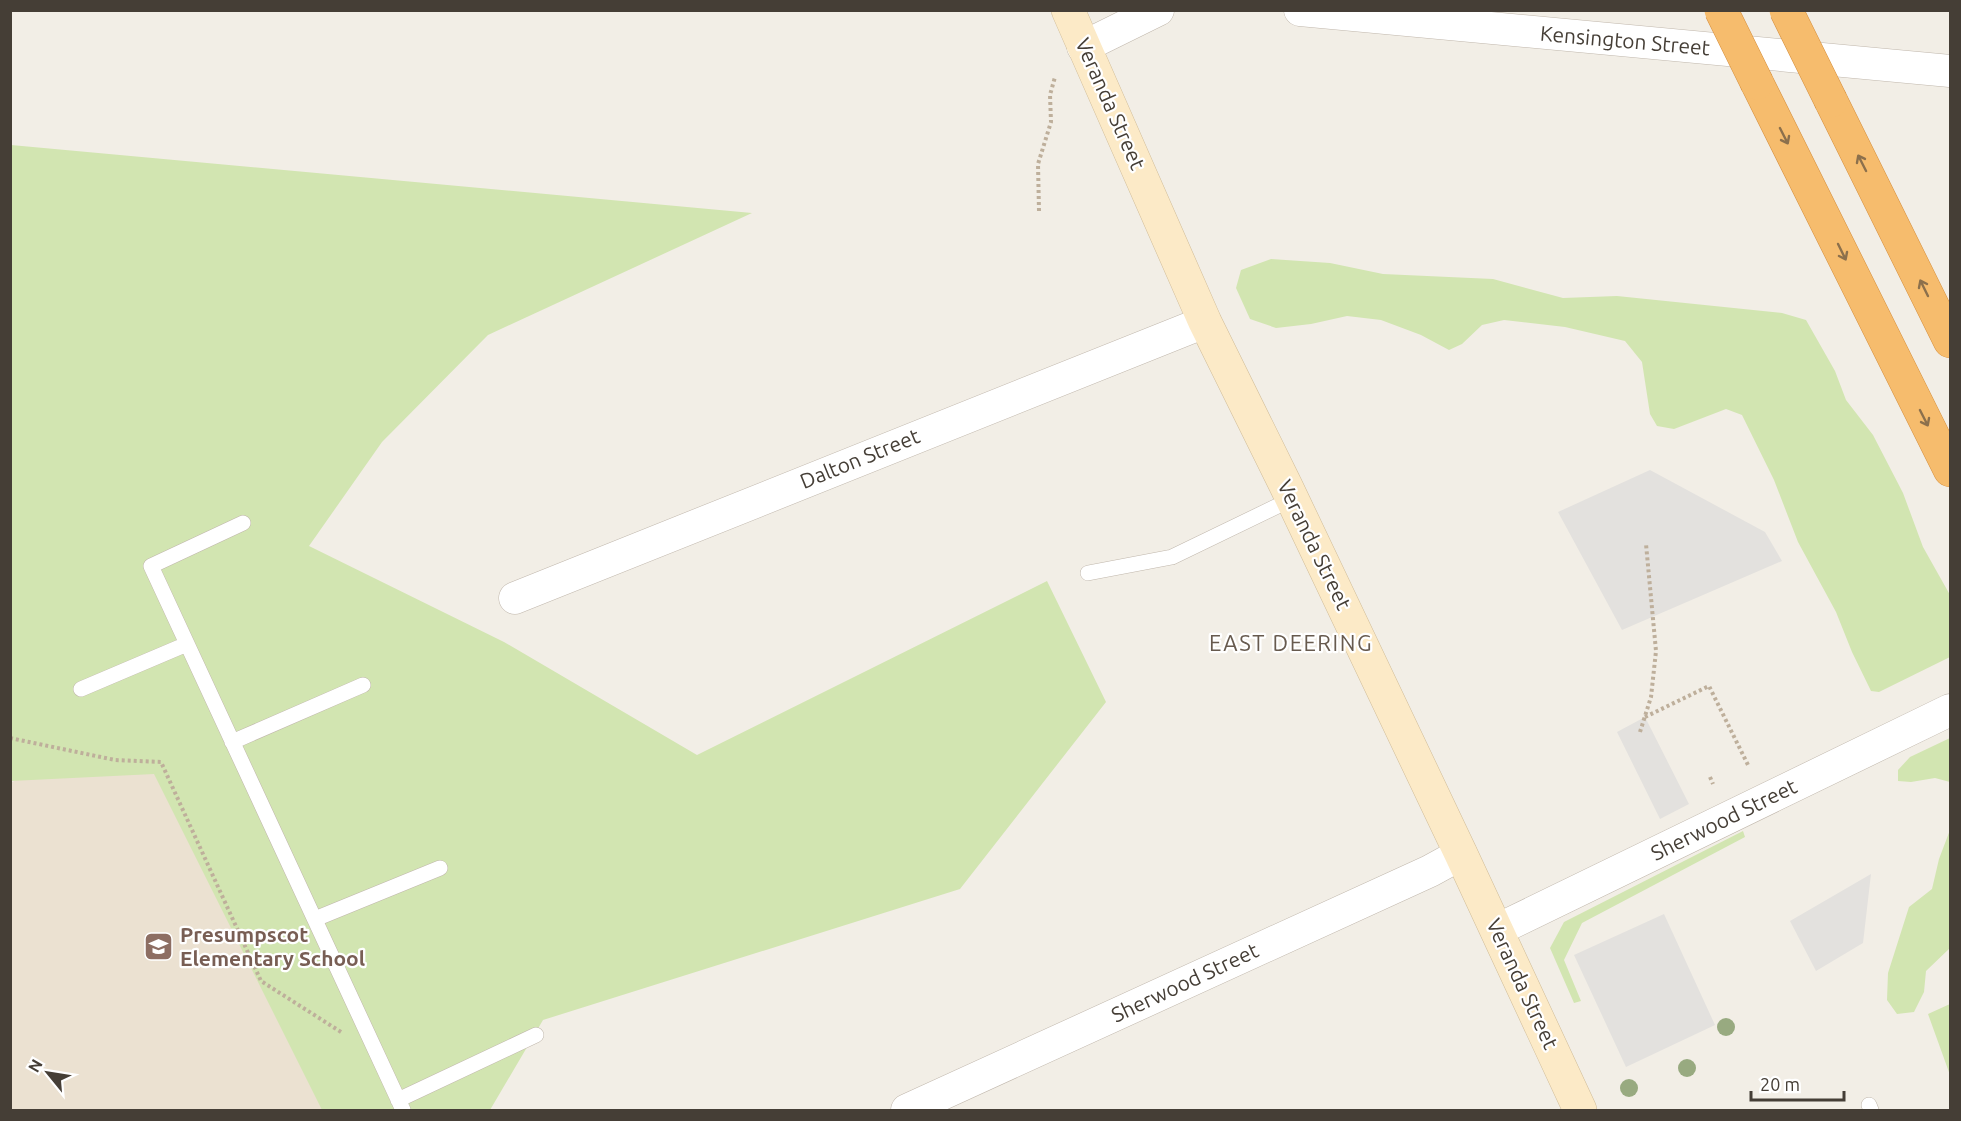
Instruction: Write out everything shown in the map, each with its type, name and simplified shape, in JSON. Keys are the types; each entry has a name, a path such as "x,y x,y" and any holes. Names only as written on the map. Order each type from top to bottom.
{"highway":[{"path":"1721,10 1950,470"},
{"path":"1786,10 1950,341"}],"main road":[{"name":"Veranda Street","path":"1068,10 1201,311 1461,854 1580,1110"}],"street":[{"path":"1083,46 1158,10"},
{"name":"Kensington Street","path":"1300,10 1950,71"},
{"name":"Dalton Street","path":"515,598 1201,311"},
{"name":"Sherwood Street","path":"1497,930 1950,710"},
{"name":"Sherwood Street","path":"907,1110 1430,871 1461,854"}],"lane":[{"path":"1088,573 1172,557 1292,499"},
{"path":"243,523 151,566 400,1105 536,1035"},
{"path":"81,689 187,644"},
{"path":"232,742 363,685"},
{"path":"315,919 440,868"}],"path":[{"path":"1039,211 1038,164 1051,122 1050,95 1054,76"},
{"path":"1640,732 1651,697 1656,651 1646,544"},
{"path":"1645,717 1709,686 1749,768"},
{"path":"10,738 115,760 161,762 261,981 345,1035"},
{"path":"1710,777 1713,784"}],"shaded area":[{"path":"1650,470 1765,532 1782,561 1622,630 1558,512"},
{"name":"Presumpscot Elementary School","path":"193,699 383,1110 11,1110 10,783"},
{"path":"1645,717 1689,804 1660,819 1617,732"},
{"path":"1871,874 1863,943 1816,971 1790,921"},
{"path":"1664,914 1715,1025 1626,1067 1574,955"}],"green space":[{"path":"11,145 752,213 488,335 382,442 309,546 504,642 697,755 1047,581 1106,702 960,889 543,1020 490,1110 322,1110 154,774 11,781"},
{"path":"1271,259 1330,263 1383,274 1493,279 1563,298 1617,296 1782,313 1806,320 1835,371 1846,400 1873,435 1903,493 1923,547 1950,595 1950,657 1879,692 1871,691 1836,612 1798,542 1774,480 1742,415 1726,409 1674,429 1657,426 1650,414 1642,362 1625,341 1565,327 1504,320 1482,325 1462,344 1449,350 1421,335 1381,320 1347,316 1311,324 1276,328 1250,319 1236,288 1241,270"},
{"path":"1950,738 1950,782 1935,778 1911,782 1898,781 1898,770 1910,757"},
{"path":"1950,830 1950,948 1926,971 1924,992 1914,1012 1897,1014 1887,1000 1888,973 1909,907 1932,889 1939,859"},
{"path":"1743,831 1745,837 1582,923 1564,960 1581,1001 1574,1003 1550,948 1564,922"},
{"path":"1950,1004 1950,1075 1928,1014"}],"place":[{"name":"Presumpscot Elementary School","path":"159,947"}],"district":[{"name":"EAST DEERING","path":"1291,643"}]}
